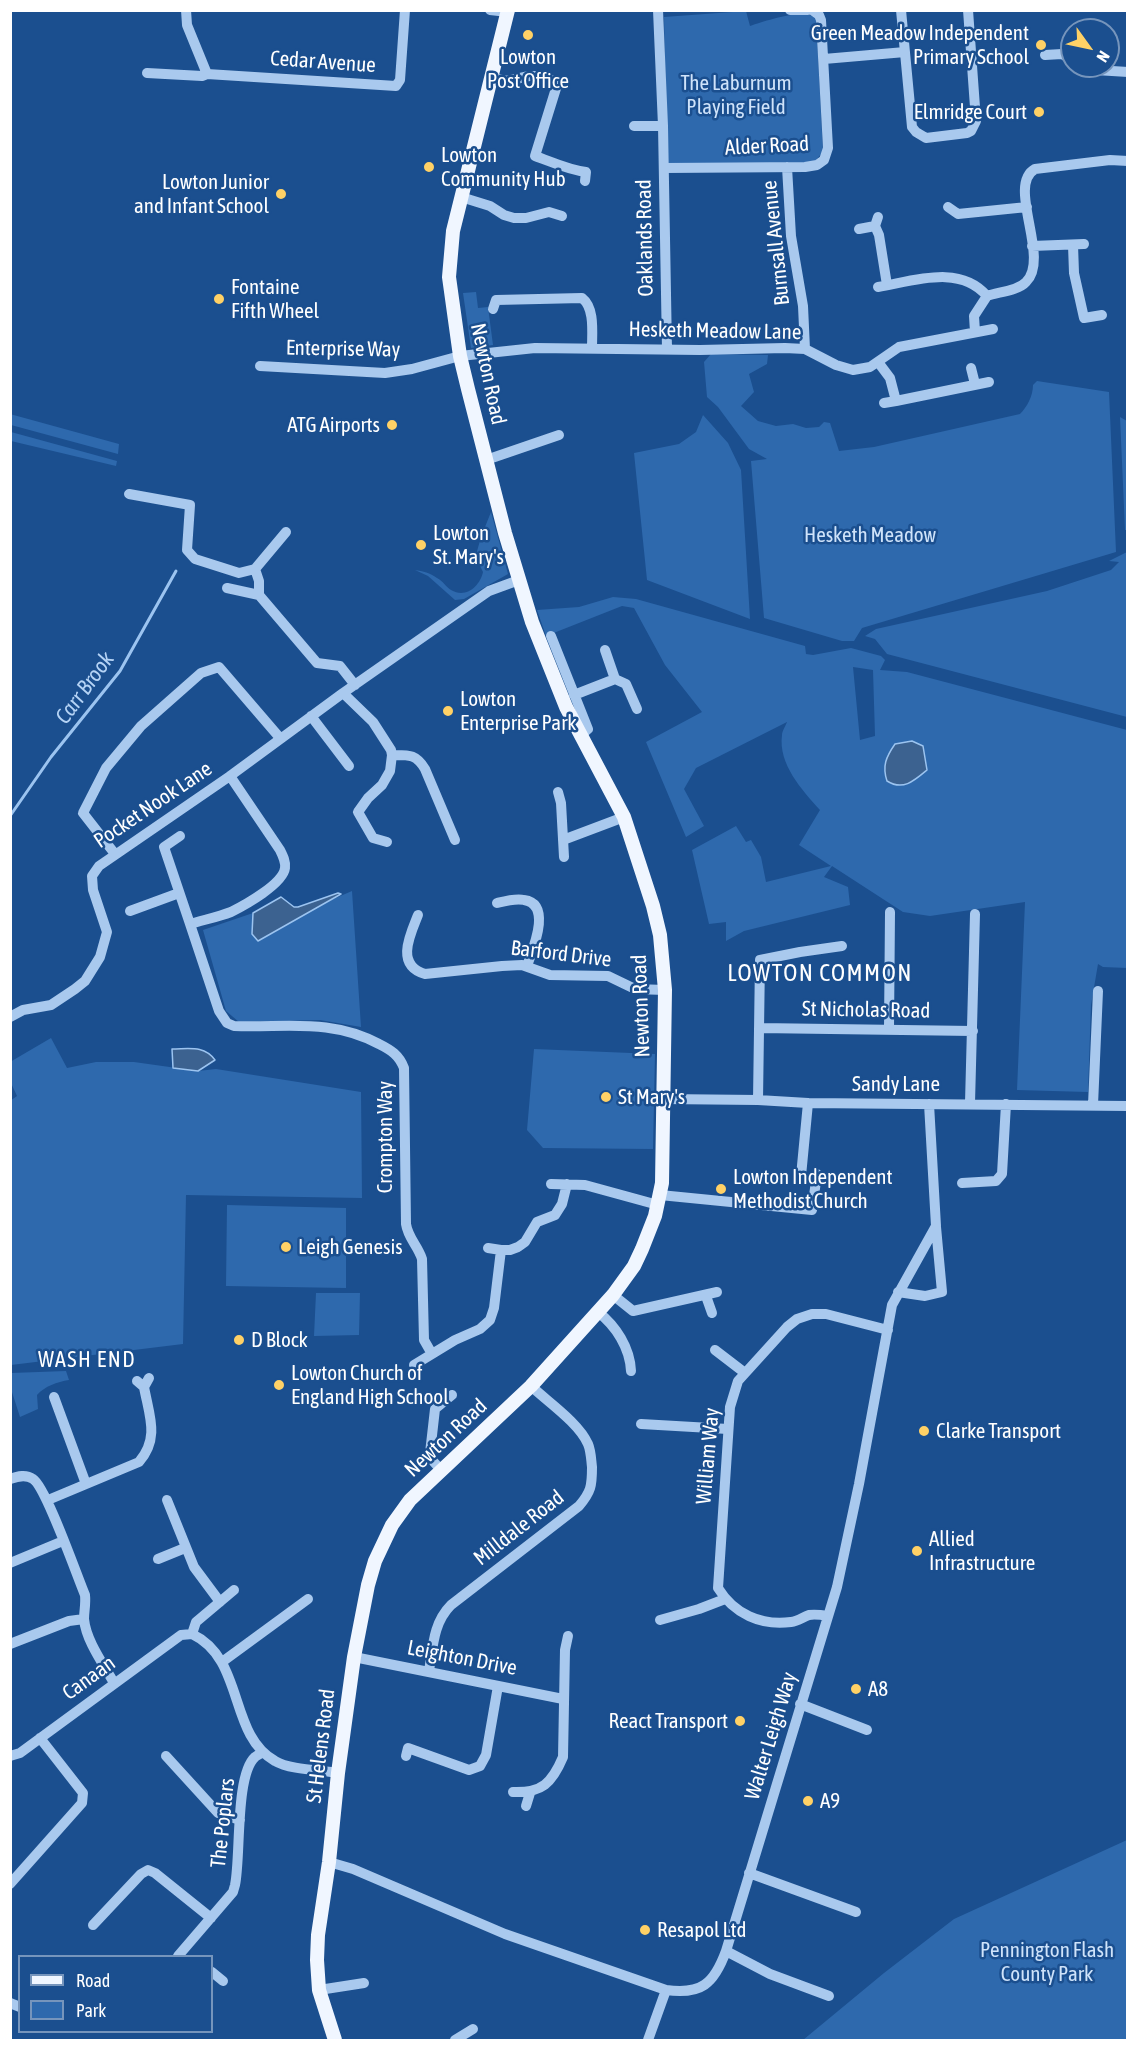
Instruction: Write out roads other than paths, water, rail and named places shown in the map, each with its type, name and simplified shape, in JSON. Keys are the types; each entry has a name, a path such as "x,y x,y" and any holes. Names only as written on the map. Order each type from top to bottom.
{"main road":[{"name":"Newton Road","path":"398,1514 441,1470 531,1386 613,1295 634,1266 659,1200 665,990 660,935 624,817 580,736 546,658 519,580 460,356 449,277 453,231 508,11"},
{"name":"St Helens Road","path":"335,2040 319,1990 318,1935 354,1657 375,1561 384,1538 398,1514"}],"street":[{"path":"186,10 187,25 207,74"},
{"name":"Cedar Avenue","path":"147,74 202,76 207,74 396,86 400,80 405,10"},
{"path":"490,10 508,11"},
{"name":"Oaklands Road","path":"658,10 663,126 667,349"},
{"name":"Alder Road","path":"664,168 805,168 817,165 824,160 828,153 821,20 819,15 810,10 790,10"},
{"path":"901,10 912,127 926,138 966,133 971,131 976,121 968,10"},
{"path":"824,59 905,52"},
{"path":"1045,55 1060,54"},
{"path":"492,78 507,81 538,76 558,82 535,156 569,170 586,172 585,181"},
{"path":"634,126 663,126"},
{"path":"975,332 974,316 987,296 1023,285 1028,281 1033,265 1024,196 1025,179 1029,172 1035,168 1110,160 1128,161"},
{"name":"Burnsall Avenue","path":"787,167 791,236 803,306 805,350"},
{"path":"461,197 490,206 514,218 549,213 562,216"},
{"path":"948,207 958,214 1027,207"},
{"path":"954,225 958,214"},
{"path":"859,229 877,222 883,286 940,276 953,277 976,285 987,296"},
{"path":"1032,246 1078,244 1074,273 1082,320 1102,315"},
{"path":"494,302 582,297 588,302 590,310 592,348"},
{"name":"Hesketh Meadow Lane","path":"460,356 535,348 785,348 805,350 847,369 865,369 899,347 993,329"},
{"name":"Enterprise Way","path":"260,366 385,373 412,369 460,356"},
{"path":"878,362 891,378 896,401"},
{"path":"971,368 975,384"},
{"path":"884,403 989,382"},
{"path":"486,460 559,435"},
{"path":"129,494 195,506 187,550 195,559 239,573 255,569 286,532"},
{"path":"255,569 259,581 259,595"},
{"name":"Pocket Nook Lane","path":"10,1017 23,1010 51,1005 85,981 100,957 107,932 93,890 92,876 99,866 230,776 343,693 489,591 519,580"},
{"path":"227,588 259,595 317,663 340,666 355,685"},
{"path":"551,636 588,729 580,736"},
{"path":"604,650 615,679 626,684 636,709"},
{"path":"115,854 83,813 106,768 141,726 201,674 219,667 280,738"},
{"path":"574,695 615,679"},
{"path":"343,693 373,723 391,750 390,771 382,785 368,798 358,812 368,841 387,842"},
{"path":"311,716 349,766"},
{"path":"392,755 412,756 419,760 425,769 440,821 455,840"},
{"path":"190,924 230,912 251,900 278,882 285,869 280,850 230,776"},
{"path":"558,792 561,803 564,857"},
{"path":"563,840 624,817"},
{"name":"Crompton Way","path":"180,836 164,847 219,1011 227,1023 242,1026 327,1026 368,1038 393,1052 402,1061 404,1068 406,1224 410,1239 422,1259 424,1340 432,1354"},
{"path":"130,911 179,893"},
{"path":"497,903 523,899 531,902 537,909 540,920 538,932 527,966"},
{"path":"889,1029 890,912"},
{"path":"970,1103 975,914"},
{"path":"409,980 415,970 406,955 408,939 418,915"},
{"path":"758,1100 760,960 842,946"},
{"name":"Barford Drive","path":"415,970 430,975 502,966 527,966 550,975 609,976 635,989 665,990"},
{"path":"1093,1105 1098,991"},
{"name":"St Nicholas Road","path":"759,1028 973,1031"},
{"name":"Sandy Lane","path":"663,1100 1128,1106"},
{"path":"801,1176 808,1103"},
{"path":"898,1292 925,1296 942,1292 929,1104"},
{"path":"962,1183 996,1180 1002,1174 1006,1104"},
{"path":"551,1184 585,1185 659,1200 812,1210 817,1174"},
{"path":"488,1248 510,1250 525,1242 537,1222 555,1215 562,1204 567,1184"},
{"name":"Walter Leigh Way","path":"329,1862 353,1869 505,1934 666,1990 693,1992 712,1980 719,1970 726,1951 837,1587 859,1484 892,1305 936,1226"},
{"path":"414,1365 480,1329 490,1320 494,1308 501,1250"},
{"path":"613,1295 633,1311 712,1294 712,1313"},
{"path":"598,1312 608,1321 626,1346 631,1371"},
{"name":"William Way","path":"725,1599 718,1588 730,1407 738,1381 797,1319 812,1314 826,1314 888,1330"},
{"path":"715,1350 745,1373"},
{"path":"48,1500 139,1462 146,1455 153,1432 143,1382"},
{"name":"Milldale Road","path":"429,1671 436,1629 442,1614 579,1506 589,1495 592,1482 591,1456 587,1443 575,1426 531,1386"},
{"path":"52,1395 86,1484"},
{"path":"441,1470 432,1461 430,1453 435,1409 452,1395"},
{"path":"641,1424 728,1429"},
{"path":"10,1479 26,1476 32,1478 39,1483 48,1500 85,1596 87,1606 84,1619 88,1635 114,1683"},
{"path":"167,1500 175,1510 185,1548 194,1567 220,1602"},
{"path":"10,1563 63,1541"},
{"path":"158,1559 185,1548"},
{"path":"234,1590 196,1622 192,1634 202,1639 222,1662 233,1684 249,1734 263,1752 284,1765 338,1773"},
{"path":"660,1620 699,1610 725,1599 746,1616 770,1624 794,1622 812,1614 828,1616"},
{"path":"222,1662 305,1601 309,1613"},
{"path":"10,1644 69,1621 84,1619"},
{"name":"Canaan","path":"10,1756 21,1753 181,1635 192,1634"},
{"path":"513,1792 530,1792 547,1784 556,1773 563,1757 565,1650 568,1636"},
{"name":"Leighton Drive","path":"354,1657 563,1699"},
{"path":"408,1748 469,1770 480,1766 486,1755 498,1686"},
{"path":"800,1704 867,1730"},
{"path":"10,1884 82,1803 83,1794 40,1738"},
{"name":"The Poplars","path":"185,1954 236,1885 245,1777 256,1756 263,1752"},
{"path":"166,1756 218,1813 240,1820"},
{"path":"526,1806 530,1792"},
{"path":"89,1910 96,1922 141,1874 148,1870 155,1873 211,1918"},
{"path":"749,1873 856,1912"},
{"path":"726,1951 770,1974 829,1996"},
{"path":"213,1973 223,1981"},
{"path":"319,1990 364,1983"},
{"path":"648,2040 666,1990"},
{"path":"454,2040 473,2029"}],"waterway":[{"name":"Carr Brook","path":"10,816 51,757 120,671 176,571"}],"place":[{"name":"Lowton Post Office","path":"528,35"},
{"name":"Green Meadow Independent Primary School","path":"1041,45"},
{"name":"Elmridge Court","path":"1039,112"},
{"name":"Lowton Community Hub","path":"429,167"},
{"name":"Lowton Junior and Infant School","path":"281,194"},
{"name":"Fontaine Fifth Wheel","path":"219,299"},
{"name":"ATG Airports","path":"392,425"},
{"name":"Lowton St. Mary's","path":"421,545"},
{"name":"Lowton Enterprise Park","path":"448,711"},
{"name":"St Mary's","path":"606,1097"},
{"name":"Lowton Independent Methodist Church","path":"721,1189"},
{"name":"Leigh Genesis","path":"286,1247"},
{"name":"D Block","path":"239,1340"},
{"name":"Lowton Church of England High School","path":"279,1385"},
{"name":"Clarke Transport","path":"924,1431"},
{"name":"Allied Infrastructure","path":"917,1551"},
{"name":"A8","path":"856,1689"},
{"name":"React Transport","path":"740,1721"},
{"name":"A9","path":"808,1801"},
{"name":"Resapol Ltd","path":"645,1930"}],"district":[{"name":"LOWTON COMMON","path":"820,973"},
{"name":"WASH END","path":"87,1360"}],"park label":[{"name":"The Laburnum Playing Field","path":"736,95"},
{"name":"Hesketh Meadow","path":"870,535"},
{"name":"Pennington Flash County Park","path":"1047,1962"}]}
